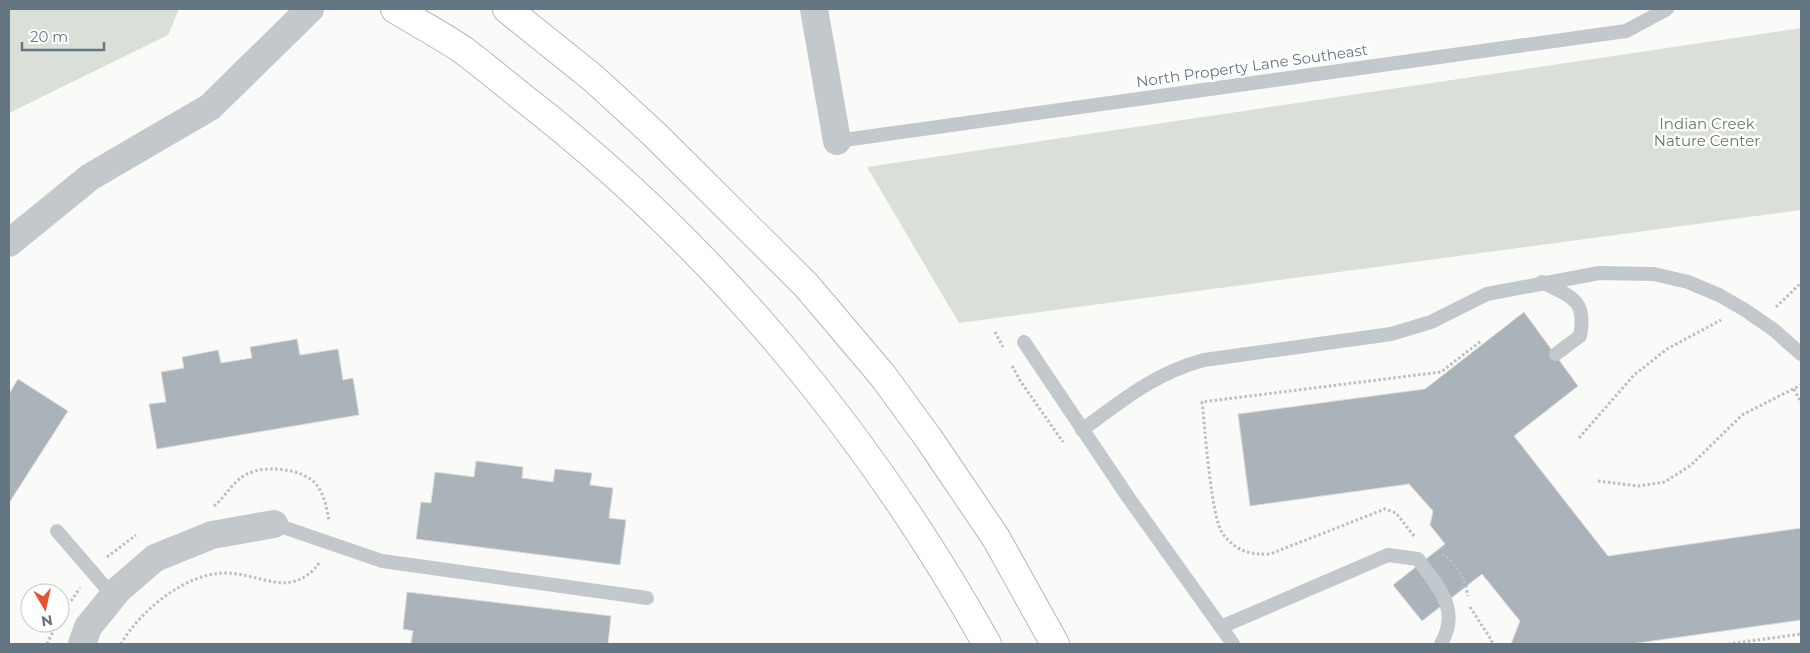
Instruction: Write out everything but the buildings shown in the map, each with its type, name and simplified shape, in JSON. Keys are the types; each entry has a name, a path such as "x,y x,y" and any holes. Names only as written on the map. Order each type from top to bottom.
{"highway":[{"path":"395,9 462,50 606,165 676,231 722,280 831,406 887,482 947,574 987,644"},
{"path":"507,9 593,78 654,134 806,284 883,376 929,439 996,538 1054,644"}],"street":[{"path":"9,243 90,177 210,107 310,9"},
{"path":"814,9 837,141"},
{"path":"82,644 88,627 113,596 155,558 212,535 274,524"}],"lane":[{"name":"North Property Lane Southeast","path":"837,141 1626,30 1667,9"},
{"path":"1082,430 1141,387 1178,367 1204,360 1391,334 1431,322 1487,294 1542,282 1599,273 1654,274 1688,282 1736,304 1761,321 1801,354"},
{"path":"1542,282 1574,299 1584,317 1580,336 1556,354"},
{"path":"1024,342 1082,430 1233,644"},
{"path":"274,524 382,561 647,598"},
{"path":"57,530 113,596"},
{"path":"1221,627 1388,554 1418,559 1447,601 1448,632 1441,644"}],"path":[{"path":"1761,321 1801,283"},
{"path":"1579,438 1634,375 1667,349 1719,323 1736,304"},
{"path":"1416,539 1396,513 1385,509 1270,554 1252,555 1235,547 1222,533 1215,512 1202,402 1441,372 1481,341"},
{"path":"1598,481 1638,486 1665,482 1691,466 1742,415 1801,385"},
{"path":"1794,389 1801,403"},
{"path":"1438,551 1451,560 1464,577 1470,608 1492,641 1490,644"},
{"path":"1728,644 1801,634"}],"green space":[{"path":"9,9 179,9 168,35 9,113"},
{"name":"Indian Creek Nature Center","path":"1801,28 1801,210 959,323 867,167"}]}
